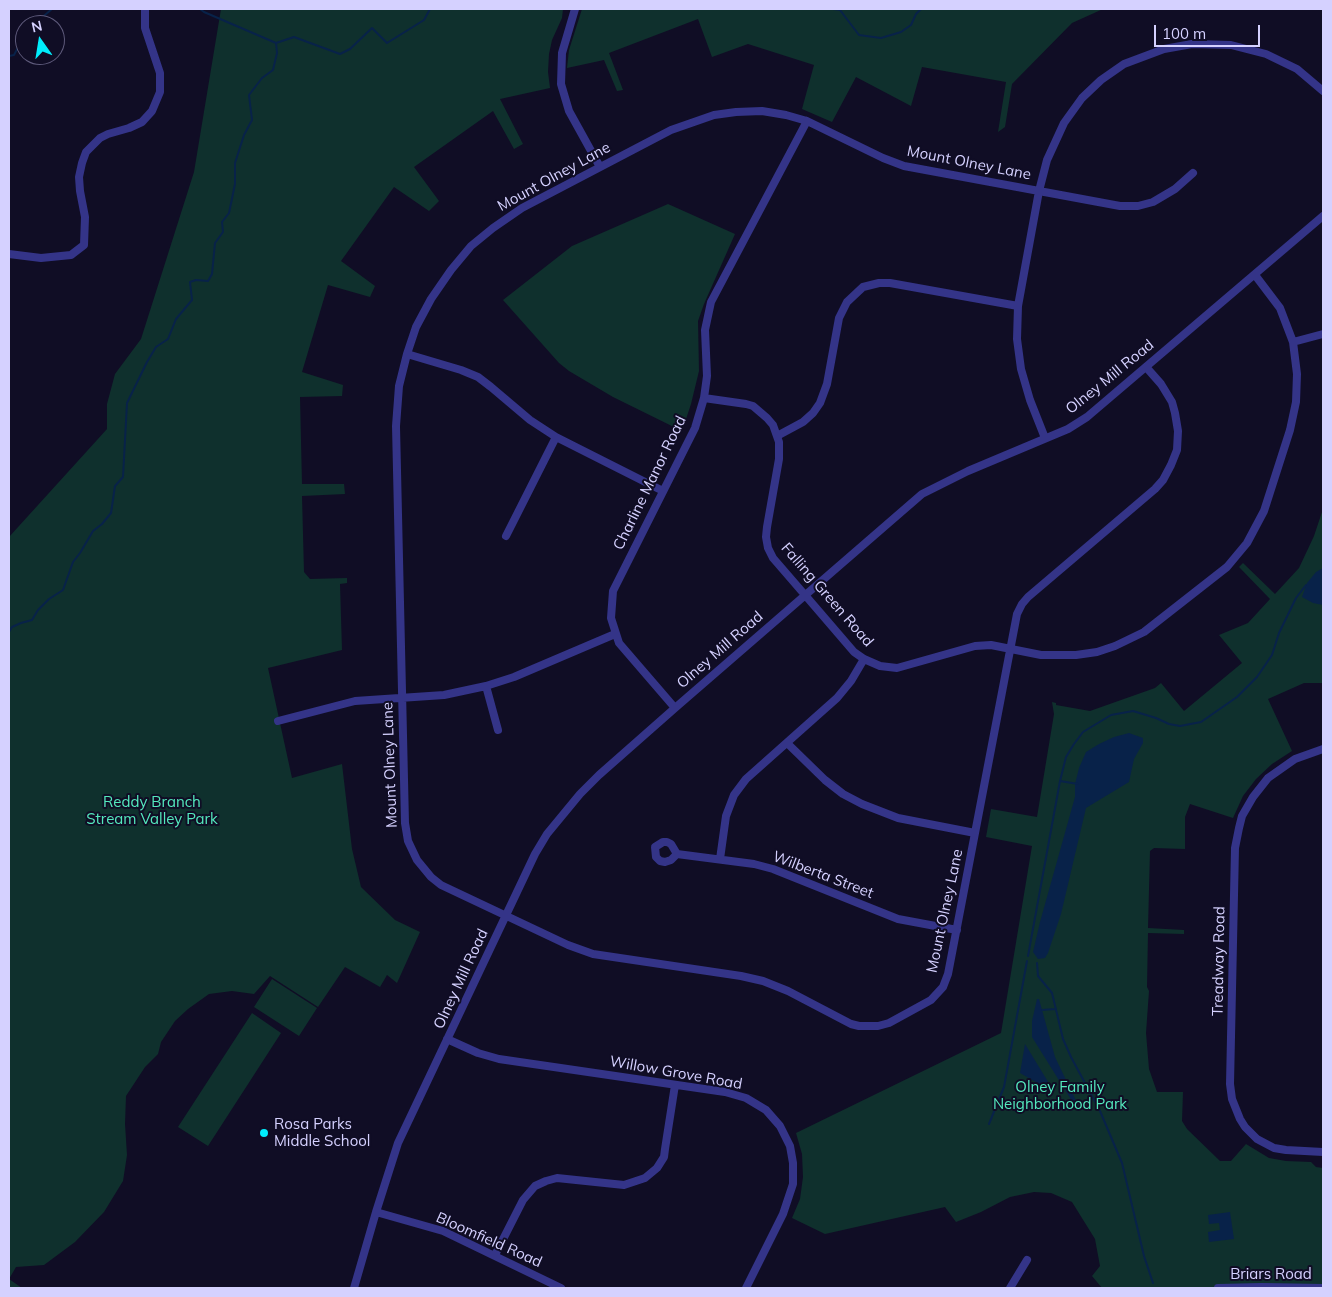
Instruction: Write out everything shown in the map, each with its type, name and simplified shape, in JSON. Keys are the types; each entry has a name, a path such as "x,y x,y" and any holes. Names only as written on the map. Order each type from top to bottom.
{"street":[{"path":"9,254 40,258 71,256 84,245 85,217 80,191 80,177 86,152 100,138 142,122 152,111 160,92 160,73 144,28 145,9"},
{"path":"575,9 562,53 561,84 570,111 600,167"},
{"path":"1045,438 1030,400 1021,369 1017,339 1018,306 1047,160 1064,123 1082,98 1101,80 1124,64 1164,49 1192,44 1231,46 1266,54 1297,69 1323,91"},
{"name":"Mount Olney Lane","path":"1146,367 1168,395 1175,413 1178,431 1177,450 1172,466 1155,489 1028,597 1017,614 948,974 943,987 931,1000 889,1023 878,1026 859,1026 851,1024 788,991 763,981 593,954 568,945 441,885 430,877 416,860 406,834 401,697 396,426 399,386 406,354 416,327 431,299 451,270 471,246 522,208 670,130 714,115 736,112 762,111 807,121 883,158 904,166 1120,206 1138,206 1153,202 1175,189 1193,173"},
{"name":"Charline Manor Road","path":"675,708 623,649 615,634 611,609 613,591 695,428 704,398 707,376 705,330 711,302 807,121"},
{"name":"Olney Mill Road","path":"354,1288 398,1142 535,854 547,834 569,808 599,776 675,708 922,494 968,471 1068,429 1087,417 1323,216"},
{"name":"Falling Green Road","path":"704,398 753,406 767,418 777,436 779,459 766,537 768,548 773,558 854,652 864,659 880,666 897,668 975,646 991,645 1041,655 1076,655 1097,652 1115,646 1144,632 1227,567 1247,543 1264,511 1290,430 1296,402 1297,374 1293,342 1280,308 1255,275"},
{"path":"777,436 803,422 820,403 827,384 839,318 847,302 863,288 890,282 1018,306"},
{"path":"1293,342 1323,334"},
{"path":"406,354 478,377 530,420 556,437 663,492"},
{"path":"506,536 556,437"},
{"path":"278,721 355,701 444,695 486,686 514,677 615,634"},
{"path":"720,859 726,816 734,795 746,778 836,698 851,680 864,659"},
{"path":"486,686 498,730"},
{"path":"787,743 825,780 843,794 862,804 898,818 975,833"},
{"name":"Treadway Road","path":"1323,749 1295,759 1268,778 1253,797 1242,816 1238,828 1234,848 1230,1084 1232,1099 1237,1113 1245,1127 1257,1139 1265,1144 1286,1150 1323,1152"},
{"name":"Wilberta Street","path":"677,854 754,864 773,869 898,919 957,930"},
{"name":"Willow Grove Road","path":"447,1039 478,1054 499,1059 725,1092 746,1098 766,1110 776,1120 790,1146 794,1163 792,1184 783,1214 746,1288"},
{"path":"495,1255 523,1200 535,1186 557,1178 624,1184 645,1178 657,1168 664,1157 675,1085"},
{"name":"Bloomfield Road","path":"376,1212 443,1231 561,1288"},
{"path":"1010,1288 1027,1260"},
{"name":"Briars Road","path":"1218,1288 1262,1286 1323,1288"}],"green space":[{"name":"Reddy Branch Stream Valley Park","path":"221,9 563,9 562,18 552,40 549,54 548,72 550,88 500,99 523,144 514,149 493,111 414,167 439,201 429,211 394,187 341,261 375,286 370,297 328,285 302,372 343,385 342,396 300,397 302,484 344,484 345,494 302,496 304,572 310,579 347,578 347,583 340,584 342,650 268,668 292,778 342,764 352,849 361,887 395,920 420,932 397,983 387,975 380,987 345,967 318,1007 270,976 254,994 232,991 209,994 188,1009 175,1021 161,1042 158,1054 145,1067 126,1096 127,1155 123,1181 104,1212 75,1242 44,1265 16,1267 9,1279 9,537 107,429 107,404 115,374 141,339 194,172"},
{"path":"582,9 1103,9 1072,23 1012,84 1005,127 998,132 1006,82 922,67 911,106 856,77 832,122 802,109 814,65 748,44 712,57 698,19 609,53 623,90 617,91 604,60 567,68 569,50"},
{"path":"668,204 735,234 698,321 699,371 682,431 613,397 569,371 559,363 503,300 572,246"},
{"name":"Olney Family Neighborhood Park","path":"1323,509 1323,683 1304,683 1268,699 1292,751 1272,764 1256,779 1243,796 1233,818 1190,804 1185,817 1185,849 1154,848 1150,851 1148,928 1184,930 1184,934 1148,933 1147,987 1149,991 1146,1033 1149,1069 1157,1092 1183,1092 1182,1121 1187,1129 1220,1161 1231,1161 1246,1144 1269,1158 1311,1162 1316,1167 1323,1168 1323,1288 1102,1288 1092,1276 1100,1266 1095,1239 1072,1202 1051,1193 1034,1192 1010,1197 956,1222 945,1207 825,1234 792,1218 800,1199 803,1177 802,1154 796,1133 1001,1033 1032,846 986,837 991,809 1037,817 1054,714 1052,702 1056,703 1056,705 1090,711 1155,688 1161,683 1184,711 1242,663 1219,635 1248,623 1270,599 1239,567 1243,563 1275,594 1299,568 1314,536"},
{"path":"272,979 317,1008 299,1036 254,1007"},
{"path":"252,1013 281,1033 208,1146 178,1127"},
{"path":"9,1279 22,1288 9,1288"}],"water":[{"path":"1323,568 1323,605 1313,603 1302,597 1307,583 1316,572"},
{"path":"1129,733 1143,738 1143,743 1134,759 1129,782 1086,808 1061,914 1048,953 1045,958 1038,959 1033,952 1075,797 1075,784 1079,768 1086,752 1114,737"},
{"path":"1037,999 1039,999 1055,1057 1078,1105 1075,1106 1032,1037 1032,1021"},
{"path":"1025,1044 1050,1085 1048,1089 1020,1073"},
{"path":"1230,1212 1234,1239 1209,1242 1208,1232 1220,1230 1219,1223 1209,1224 1208,1215"}],"waterway":[{"path":"45,15 52,9"},
{"path":"200,9 276,43 294,37 340,54 350,49 372,28 387,43 424,20 430,9"},
{"path":"833,9 840,10 859,35 881,38 901,32 911,25 916,14 921,9"},
{"path":"9,632 12,627 32,620 38,610 49,599 63,590 73,562 93,531 111,513 115,486 123,477 127,403 156,347 168,339 176,319 192,300 190,282 196,280 208,281 212,274 215,243 223,232 222,222 229,213 235,184 235,163 244,135 252,120 249,95 262,78 273,70 277,53 276,43"},
{"path":"9,56 15,53"},
{"path":"1028,956 1060,781 1066,757 1074,744 1083,732 1111,715 1133,711 1180,726 1201,722 1237,697 1257,677 1272,655 1279,633 1296,598 1306,585"},
{"path":"1060,781 1078,784"},
{"path":"989,1124 1004,1087 1027,961"},
{"path":"1037,963 1038,976 1052,993 1063,1039 1100,1111 1122,1163 1144,1256 1153,1283"},
{"path":"1042,1010 1055,1009"}],"place":[{"name":"Rosa Parks Middle School","path":"264,1133"}]}
